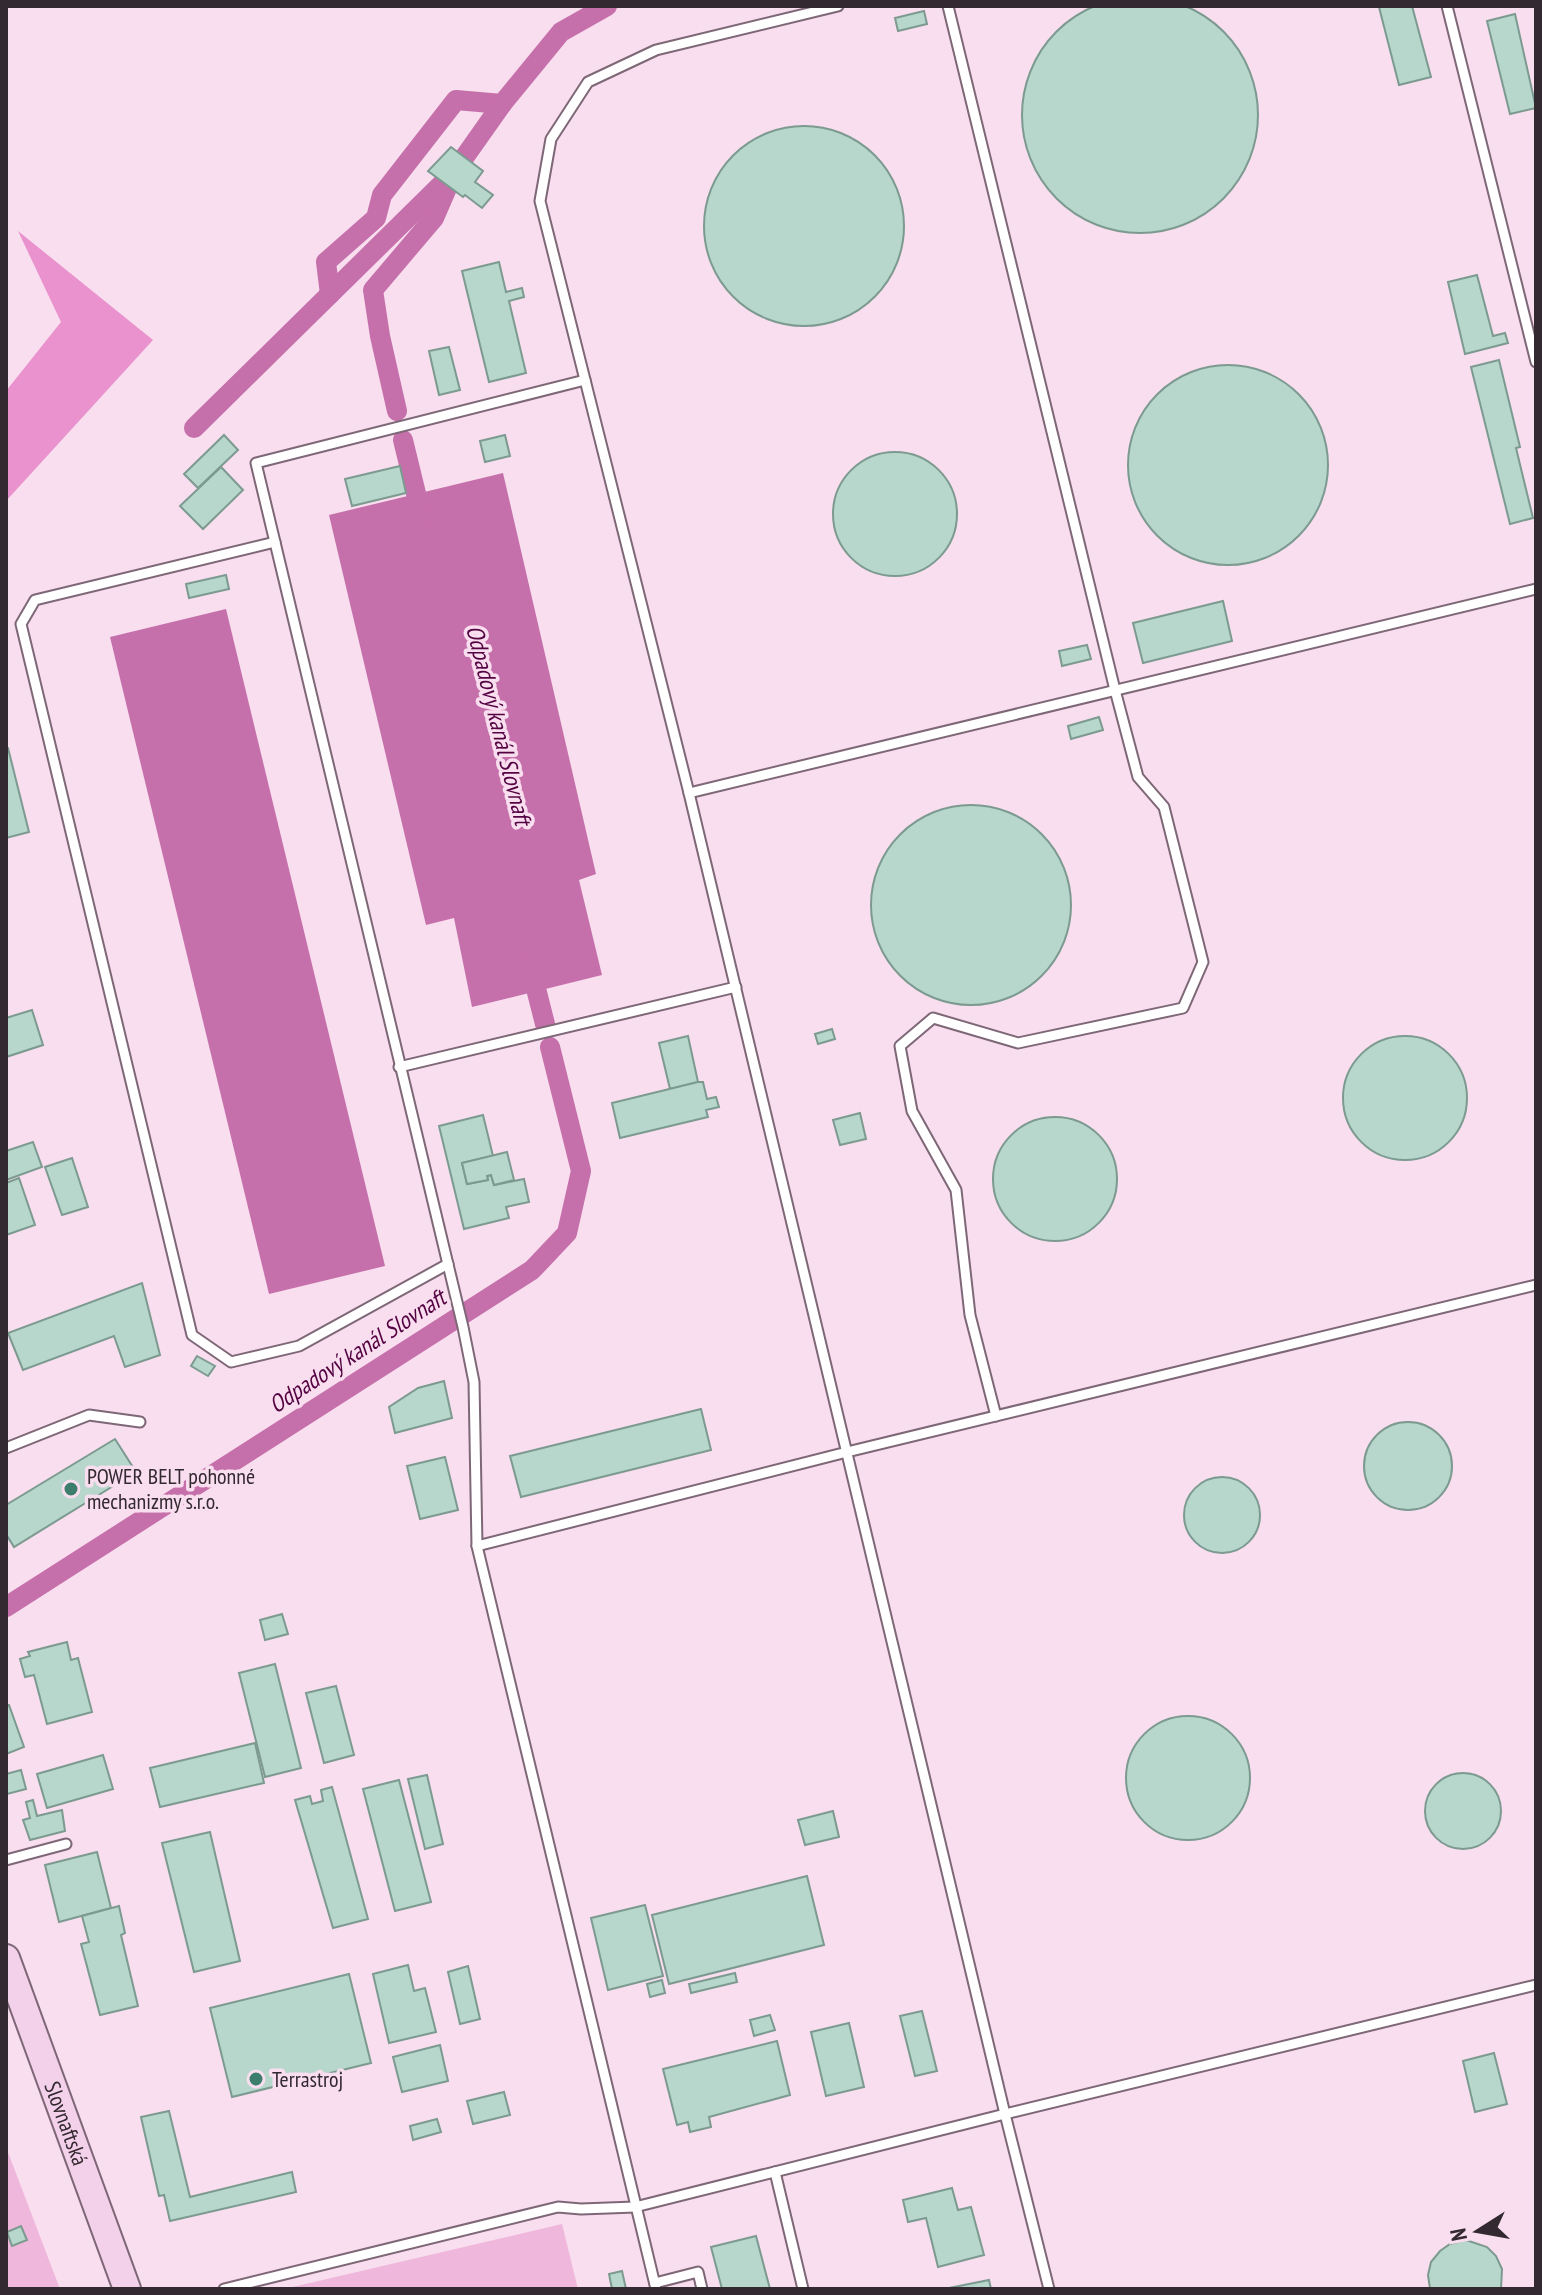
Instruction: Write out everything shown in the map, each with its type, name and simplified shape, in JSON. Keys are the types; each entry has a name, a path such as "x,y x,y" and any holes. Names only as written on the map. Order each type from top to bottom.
{"main road":[{"name":"Slovnaftská","path":"6,1958 127,2289"}],"lane":[{"path":"838,6 656,50 588,82 551,139 540,201 689,793 1049,2289"},
{"path":"948,6 1138,777 1164,807 1203,962 1183,1008 1018,1043 933,1018 900,1046 912,1111 956,1190 970,1315 996,1416"},
{"path":"1447,6 1536,362"},
{"path":"585,380 256,463 463,1327 474,1382 477,1546 635,2207 655,2286 698,2272 702,2289"},
{"path":"275,542 35,600 21,624 192,1335 231,1362 299,1346 448,1264"},
{"path":"689,793 1536,589"},
{"path":"399,1067 736,987"},
{"path":"477,1546 847,1452 1536,1285"},
{"path":"6,1448 89,1415 140,1422"},
{"path":"6,1860 66,1844"},
{"path":"224,2289 558,2207 635,2207 1536,1985"},
{"path":"775,2172 803,2289"}],"shaded area":[{"path":"18,231 153,340 6,501 6,391 61,322"},
{"path":"6,2147 60,2289 6,2289"},
{"path":"562,2224 578,2289 284,2289"}],"water":[{"path":"503,473 596,874 579,880 602,975 472,1007 454,918 426,925 329,515"},
{"path":"226,609 385,1266 269,1294 110,637"}],"building":[{"path":"1140,-3 1163,-1 1185,6 1224,31 1249,70 1256,92 1256,138 1249,160 1224,199 1185,224 1163,231 1140,233 1117,231 1095,224 1056,199 1031,160 1024,138 1022,115 1024,92 1031,70 1056,31 1095,6 1117,-1"},
{"path":"1412,6 1431,77 1399,85 1379,7"},
{"path":"924,11 927,24 898,31 895,18"},
{"path":"1515,14 1536,108 1510,114 1487,21"},
{"path":"804,126 842,133 875,155 897,188 904,226 897,264 875,297 842,319 804,326 766,319 733,297 711,264 704,226 711,188 733,155 766,133"},
{"path":"451,147 483,171 475,182 493,195 482,208 428,171"},
{"path":"499,262 506,292 522,288 524,297 509,301 526,373 489,382 462,271"},
{"path":"1477,275 1493,336 1505,333 1508,343 1465,354 1448,282"},
{"path":"449,347 460,390 439,395 429,351"},
{"path":"1499,360 1533,518 1510,524 1471,367"},
{"path":"1228,365 1266,372 1299,394 1321,427 1328,465 1321,503 1299,536 1266,558 1228,565 1190,558 1157,536 1135,503 1128,465 1135,427 1157,394 1190,372"},
{"path":"224,435 238,450 198,488 184,474"},
{"path":"505,435 510,456 485,462 480,441"},
{"path":"895,452 919,456 939,470 953,490 957,514 953,538 939,558 919,572 895,576 871,572 851,558 837,538 833,514 837,490 851,470 871,456"},
{"path":"400,466 406,493 352,506 345,479"},
{"path":"221,467 243,490 203,529 180,506"},
{"path":"226,575 229,589 189,598 186,584"},
{"path":"1223,601 1232,641 1143,663 1133,623"},
{"path":"1087,645 1091,659 1062,666 1059,651"},
{"path":"1099,717 1103,730 1071,739 1068,726"},
{"path":"6,748 29,832 6,838"},
{"path":"971,805 1009,812 1042,834 1064,867 1071,905 1064,943 1042,976 1009,998 971,1005 933,998 900,976 878,943 871,905 878,867 900,834 933,812"},
{"path":"32,1010 43,1045 6,1057 6,1018"},
{"path":"832,1029 835,1039 818,1044 815,1034"},
{"path":"688,1036 698,1082 670,1089 659,1043"},
{"path":"1405,1036 1429,1040 1449,1054 1463,1074 1467,1098 1463,1122 1449,1142 1429,1156 1405,1160 1381,1156 1361,1142 1347,1122 1343,1098 1347,1074 1361,1054 1381,1040"},
{"path":"703,1082 707,1099 716,1097 719,1107 706,1110 708,1117 620,1138 612,1103"},
{"path":"860,1113 866,1139 840,1145 833,1120"},
{"path":"483,1115 493,1156 462,1163 467,1184 488,1180 487,1176 491,1175 494,1185 524,1179 529,1202 506,1207 509,1218 464,1229 439,1126"},
{"path":"1055,1117 1079,1121 1099,1135 1113,1155 1117,1179 1113,1203 1099,1223 1079,1237 1055,1241 1031,1237 1011,1223 997,1203 993,1179 997,1155 1011,1135 1031,1121"},
{"path":"33,1142 42,1167 6,1180 6,1151"},
{"path":"507,1152 514,1180 494,1185 491,1175 487,1176 488,1180 467,1184 462,1163"},
{"path":"72,1158 88,1207 62,1215 45,1167"},
{"path":"19,1178 35,1225 6,1235 6,1183"},
{"path":"142,1283 160,1355 125,1367 114,1336 23,1370 8,1333"},
{"path":"197,1356 215,1366 208,1376 191,1366"},
{"path":"444,1381 452,1418 395,1433 389,1407 418,1388"},
{"path":"701,1409 711,1450 521,1497 510,1456"},
{"path":"1408,1422 1425,1425 1439,1435 1449,1449 1452,1466 1449,1483 1439,1497 1425,1507 1408,1510 1391,1507 1377,1497 1367,1483 1364,1466 1367,1449 1377,1435 1391,1425"},
{"name":"POWER BELT pohonné mechanizmy s.r.o.","path":"115,1439 136,1472 14,1547 6,1534 6,1505"},
{"path":"445,1457 458,1510 420,1519 407,1466"},
{"path":"1222,1477 1236,1480 1249,1488 1257,1501 1260,1515 1257,1529 1249,1542 1236,1550 1222,1553 1208,1550 1195,1542 1187,1529 1184,1515 1187,1501 1195,1488 1208,1480"},
{"path":"282,1614 288,1634 265,1640 260,1620"},
{"path":"67,1642 71,1660 78,1658 92,1712 47,1724 34,1675 25,1677 20,1659 30,1656 28,1652"},
{"path":"275,1664 301,1768 265,1777 239,1673"},
{"path":"336,1686 354,1755 324,1763 306,1693"},
{"path":"9,1705 24,1747 6,1754 6,1706"},
{"path":"1188,1716 1212,1720 1232,1734 1246,1754 1250,1778 1246,1802 1232,1822 1212,1836 1188,1840 1164,1836 1144,1822 1130,1802 1126,1778 1130,1754 1144,1734 1164,1720"},
{"path":"255,1743 264,1783 160,1807 150,1768"},
{"path":"103,1755 113,1789 47,1808 37,1774"},
{"path":"21,1770 26,1789 7,1794 6,1774"},
{"path":"1463,1773 1477,1776 1490,1784 1498,1797 1501,1811 1498,1825 1490,1838 1477,1846 1463,1849 1449,1846 1436,1838 1428,1825 1425,1811 1428,1797 1436,1784 1449,1776"},
{"path":"427,1775 443,1844 425,1849 408,1779"},
{"path":"399,1780 431,1902 395,1911 363,1789"},
{"path":"332,1787 368,1919 333,1928 295,1800 310,1796 312,1804 323,1801 321,1790"},
{"path":"33,1800 37,1816 62,1810 65,1831 30,1840 23,1820 30,1818 26,1802"},
{"path":"833,1811 839,1837 805,1845 798,1820"},
{"path":"210,1832 240,1961 194,1972 162,1843"},
{"path":"97,1852 111,1908 59,1922 45,1865"},
{"path":"807,1876 824,1945 669,1984 652,1915"},
{"path":"645,1905 663,1976 608,1990 591,1918"},
{"path":"119,1906 125,1933 121,1935 138,2006 100,2015 81,1944 89,1942 82,1916"},
{"path":"408,1965 414,1991 425,1988 436,2032 389,2043 373,1974"},
{"path":"468,1966 480,2019 460,2024 448,1972"},
{"path":"735,1973 737,1982 691,1993 689,1984"},
{"path":"349,1974 371,2063 232,2097 210,2008"},
{"path":"662,1980 665,1993 650,1997 647,1984"},
{"path":"922,2011 937,2071 915,2076 900,2016"},
{"path":"770,2015 775,2030 754,2036 750,2020"},
{"path":"849,2023 864,2087 826,2096 811,2032"},
{"path":"777,2041 790,2095 709,2117 711,2127 690,2132 688,2122 677,2125 663,2069"},
{"path":"440,2045 448,2081 402,2092 393,2057"},
{"path":"1494,2053 1507,2104 1475,2112 1463,2061"},
{"path":"504,2092 510,2115 473,2124 467,2101"},
{"path":"169,2111 190,2197 292,2172 296,2192 170,2221 164,2195 159,2196 141,2117"},
{"path":"437,2119 441,2132 413,2140 410,2126"},
{"path":"952,2188 958,2210 971,2207 984,2255 938,2267 926,2218 908,2222 903,2200"},
{"path":"21,2226 27,2240 12,2246 7,2232"},
{"path":"756,2236 770,2289 722,2289 711,2247"},
{"path":"1466,2240 1487,2247 1496,2256 1502,2269 1501,2289 1430,2289 1428,2275 1431,2262 1450,2244"},
{"path":"622,2271 626,2289 612,2289 609,2274"},
{"path":"989,2280 991,2289 944,2289"}],"waterway":[{"name":"Odpadový kanál Slovnaft","path":"397,411 373,290 434,218 454,172 502,104 561,32 607,6"},
{"path":"330,294 326,262 376,218 382,195 456,100 502,104"},
{"path":"194,428 445,181"},
{"name":"Odpadový kanál Slovnaft","path":"403,440 422,518"},
{"name":"Odpadový kanál Slovnaft","path":"530,965 545,1024"},
{"name":"Odpadový kanál Slovnaft","path":"6,1607 532,1270 567,1233 581,1171 550,1047"}],"place":[{"name":"POWER BELT pohonné mechanizmy s.r.o.","path":"71,1489"},
{"name":"Terrastroj","path":"256,2079"}]}
